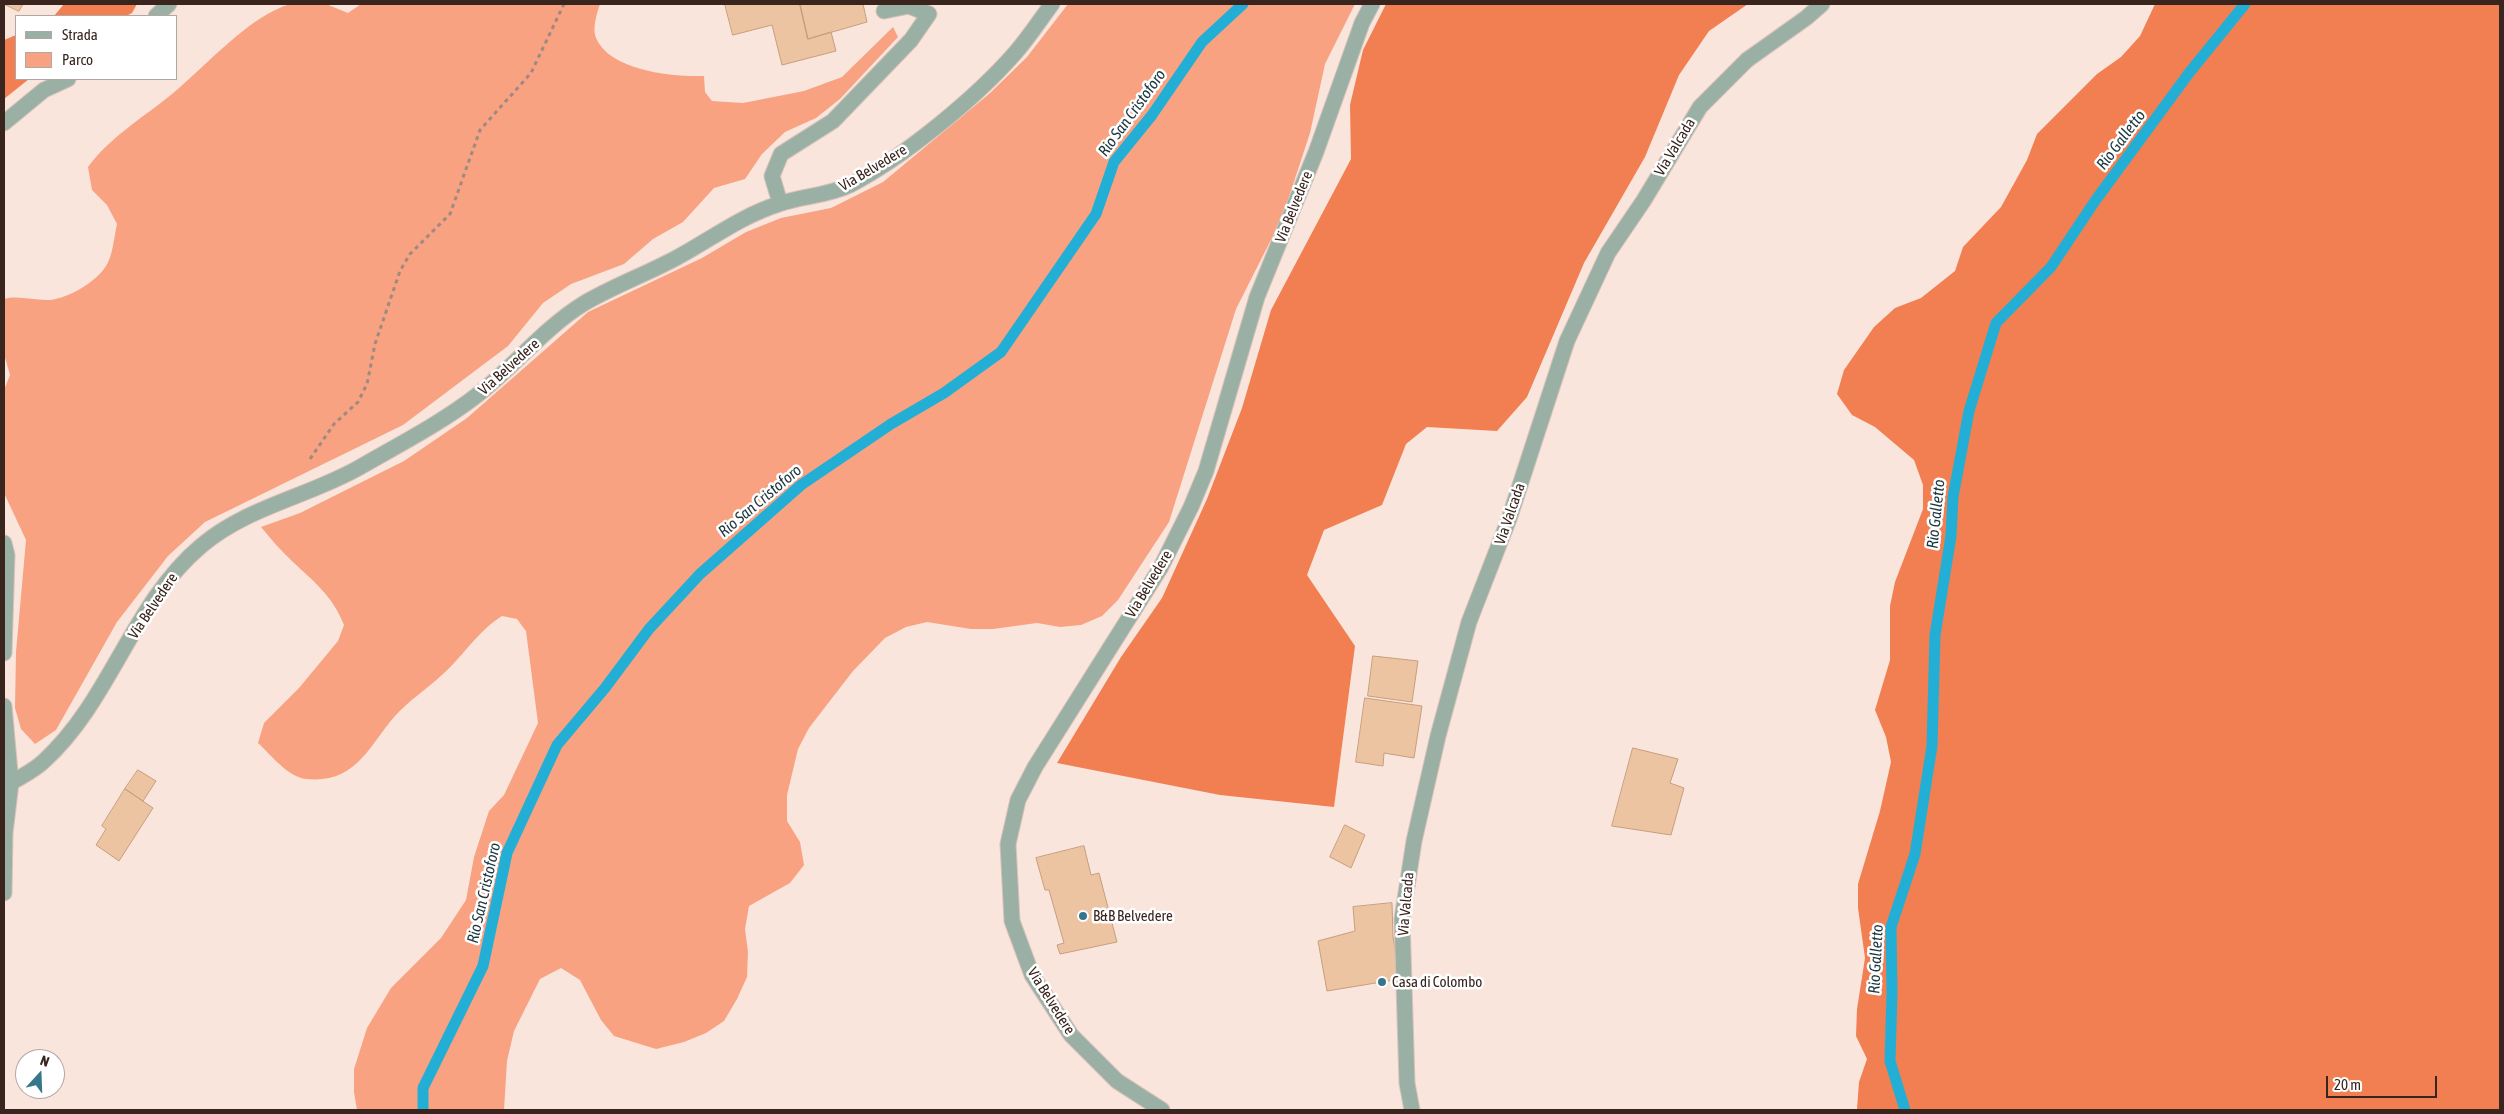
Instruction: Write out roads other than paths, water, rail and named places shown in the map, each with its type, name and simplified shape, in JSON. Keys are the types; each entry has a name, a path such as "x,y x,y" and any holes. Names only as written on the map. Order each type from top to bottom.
{"street":[{"path":"157,15 169,4"},
{"name":"Via Belvedere","path":"11,783 42,763 66,738 111,674 138,625 167,580 202,545 244,518 355,470 476,396 529,347 581,305 677,257 750,216 780,203 818,196 847,186 894,159 979,89 1016,52 1052,4"},
{"name":"Via Belvedere","path":"1162,1110 1117,1081 1071,1035 1032,975 1012,921 1008,844 1018,800 1035,767 1161,567 1191,507 1208,464 1257,297 1316,152 1362,23 1372,4"},
{"name":"Via Valcada","path":"1412,1110 1406,1063 1402,919 1407,878 1438,736 1469,622 1509,519 1567,341 1608,253 1644,200 1700,107 1747,60 1806,18 1822,4"},
{"path":"780,203 772,176 781,154 834,121 911,40 929,14 909,6 884,11"},
{"path":"4,123 44,90 66,80"},
{"path":"4,543 7,554 4,653"},
{"path":"4,706 11,783 5,833 4,893"}],"waterway":[{"name":"Rio San Cristoforo","path":"423,1110 423,1088 483,966 507,853 557,745 605,688 649,629 700,574 801,485 891,424 944,393 1001,352 1096,214 1114,162 1152,115 1202,42 1243,4"},
{"name":"Rio Galletto","path":"1905,1110 1890,1061 1891,927 1915,854 1932,746 1935,635 1951,536 1953,497 1969,411 1996,323 2051,267 2095,201 2189,73 2245,4"}],"place":[{"name":"B&B Belvedere","path":"1083,916"},
{"name":"Casa di Colombo","path":"1382,982"}]}
